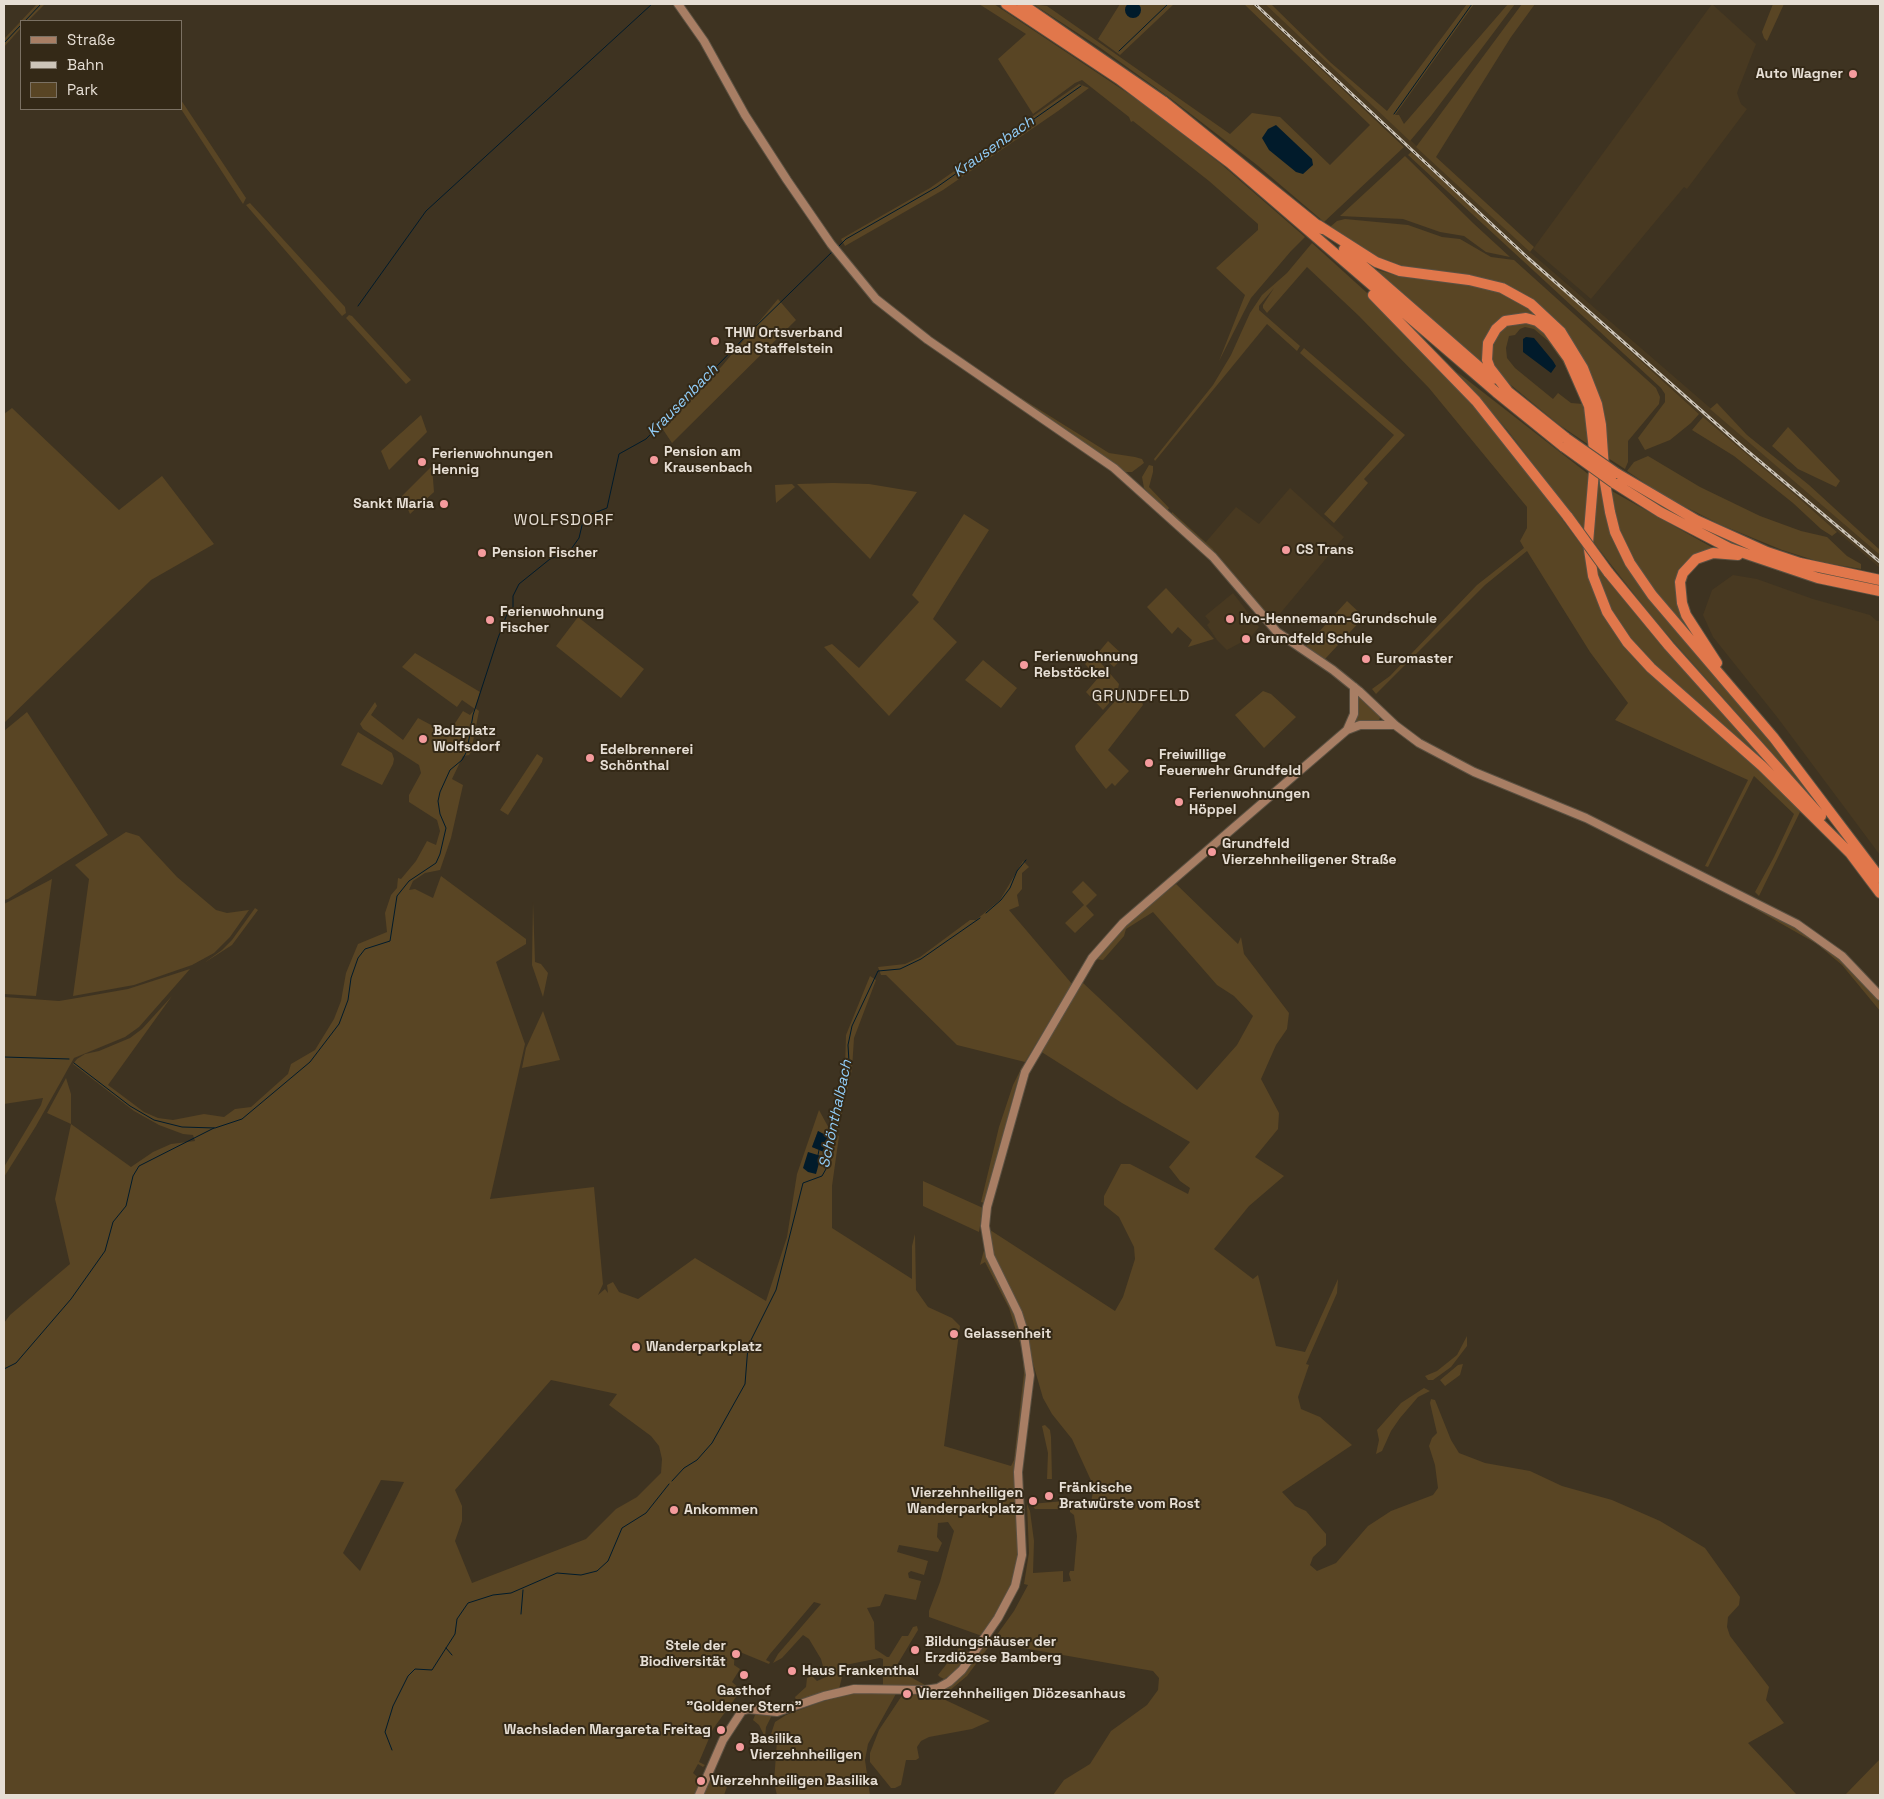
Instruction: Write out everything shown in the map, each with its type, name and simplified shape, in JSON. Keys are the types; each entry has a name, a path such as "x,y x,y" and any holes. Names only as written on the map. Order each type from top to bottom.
{"highway":[{"path":"1006,4 1099,65 1230,163 1496,392 1615,478 1694,530 1754,557 1818,578 1880,591"},
{"path":"1022,4 1163,101 1318,225 1565,442"},
{"path":"1318,225 1376,262 1400,272 1469,280 1502,288 1531,304 1562,332 1583,368 1596,404 1601,425 1607,498 1615,532 1622,549 1652,595 1743,701 1880,878"},
{"path":"1345,262 1366,288 1476,401 1568,517 1608,572 1669,646 1800,792 1854,857 1880,893"},
{"path":"1510,394 1490,368 1487,360 1488,343 1492,333 1505,321 1526,318 1538,321 1548,330 1568,358 1585,392 1590,412 1595,459 1588,543 1593,576 1607,612 1627,642 1651,668 1762,766 1854,857"},
{"path":"1615,478 1696,520 1760,549 1800,563 1880,580"},
{"path":"1743,701 1686,615 1680,598 1680,582 1689,564 1704,555 1728,553 1754,557"}],"main road":[{"path":"678,4 704,41 744,115 787,180 831,244 876,299 928,340 1107,464 1213,557 1278,632 1354,687 1407,734 1474,772 1586,818 1797,924 1842,956 1880,996"},
{"path":"1348,730 1354,714 1354,687"},
{"path":"699,1795 723,1740 742,1711 748,1709 777,1712 824,1696 854,1689 925,1690 938,1688 949,1682 962,1670 1010,1599 1022,1555 1018,1472 1028,1392 1029,1364 1018,1313 986,1244 985,1220 1020,1087 1036,1052 1092,958 1123,923 1348,730 1360,725 1396,725"}],"shaded area":[{"path":"1252,4 1265,4 1530,252 1880,555 1880,568 1703,417 1524,257"},
{"path":"1712,4 1756,44 1737,93 1741,104 1747,109 1687,189 1684,187 1591,299 1533,249"},
{"path":"1290,488 1344,537 1273,622 1199,550 1236,507 1259,524"},
{"path":"1733,575 1757,579 1813,599 1870,615 1877,621 1880,621 1880,855 1777,717 1713,637 1703,615 1712,590"},
{"name":"Ivo-Hennemann-Grundschule","path":"1233,593 1259,627 1251,637 1227,650 1217,640 1207,625 1210,622 1205,616"}],"green space":[{"path":"37,4 45,4 29,20 22,20"},
{"path":"979,4 994,4 1144,104 1221,164 1305,237 1251,298 1219,361 1245,295 1216,268 1258,230 1258,224 1209,181 1133,121 1131,122 1129,117 1082,80 1075,83 1033,114 998,59 1026,34"},
{"path":"1033,4 1047,6 1230,134 1252,113 1280,117 1330,165 1370,125 1244,4 1252,4 1404,147 1324,222 1257,165 1170,98 1102,49"},
{"path":"1120,4 1174,4 1120,55 1098,39"},
{"path":"1265,4 1271,4 1330,62 1387,111 1467,4 1474,4 1395,115 1399,115 1404,124 1508,4 1515,4 1410,141"},
{"path":"1522,4 1535,4 1511,37 1436,157 1534,247 1530,252 1416,147"},
{"path":"1773,4 1784,4 1767,41 1762,32"},
{"path":"20,22 20,29 4,47 4,39"},
{"path":"1079,84 1089,88 943,190 845,246 841,239 930,188"},
{"path":"182,102 246,198 243,204 182,110"},
{"path":"1411,152 1699,414 1691,423 1670,440 1645,450 1638,438 1665,402 1665,394 1661,388 1408,155"},
{"path":"1405,156 1510,257 1486,252 1464,236 1440,232 1403,219 1340,216"},
{"path":"250,203 345,307 346,313 342,316 246,205"},
{"path":"1345,219 1408,225 1442,237 1460,239 1491,257 1514,260 1656,388 1660,397 1659,404 1628,441 1628,462 1625,469 1608,458 1557,322 1542,307 1533,301 1381,261 1330,227 1337,221"},
{"path":"1312,243 1398,321 1488,420 1585,550 1611,626 1794,803 1800,812 1759,896 1755,892 1794,814 1754,776 1708,867 1705,866 1748,780 1615,720 1628,703 1590,652 1527,551 1485,585 1376,694 1372,689 1390,676 1477,585 1524,548 1520,541 1527,528 1527,507 1429,388 1359,316 1307,267 1267,313 1263,305 1274,288 1259,306 1259,310 1300,346 1297,351 1267,324 1155,461 1154,459 1213,385 1231,355 1250,313 1262,295 1287,273"},
{"path":"1374,269 1403,277 1489,287 1513,296 1538,314 1536,317 1497,323 1487,369"},
{"path":"778,299 796,320 672,443 662,428 722,366"},
{"path":"349,315 411,380 406,384 346,318"},
{"path":"1526,321 1542,328 1562,353 1576,388 1563,362 1548,341 1534,329 1525,327 1520,329 1515,335 1509,336 1506,348 1507,358 1515,368 1553,399 1558,393 1571,403 1583,404 1592,447 1558,424 1500,376 1490,359 1492,340 1503,326"},
{"path":"1304,348 1405,435 1364,479 1368,483 1334,523 1324,514 1394,435 1300,353"},
{"path":"1457,372 1592,477 1586,533 1508,431"},
{"path":"1021,398 1109,453 1142,459 1144,463 1132,472 1125,472 1019,399"},
{"path":"1717,403 1747,435 1809,485 1880,550 1880,555 1710,409"},
{"path":"12,408 119,510 162,476 214,544 151,580 4,723 4,414"},
{"path":"421,415 427,432 389,470 381,451"},
{"path":"1703,417 1837,532 1832,536 1821,529 1793,503 1734,456 1692,430"},
{"path":"1788,427 1840,481 1836,487 1798,469 1772,446"},
{"path":"1648,456 1700,487 1760,516 1801,531 1827,537 1847,556 1861,564 1861,569 1820,562 1782,550 1719,524 1664,496 1627,471 1634,462"},
{"path":"1149,465 1153,466 1153,472 1149,487 1169,508 1167,511 1144,488 1142,477"},
{"path":"432,466 434,492 410,514 402,496"},
{"path":"1597,481 1602,484 1625,562 1638,583 1656,608 1756,723 1808,788 1850,846 1798,782 1655,621 1591,539"},
{"path":"792,484 795,487 776,503 775,485"},
{"path":"797,484 869,484 917,492 870,559"},
{"path":"1610,490 1715,549 1698,554 1677,581 1678,603 1688,632 1664,605 1631,556 1620,533"},
{"path":"1172,512 1213,549 1215,554 1171,515"},
{"path":"964,514 989,530 933,619 957,642 889,716 824,647 832,644 859,668 919,602 912,595"},
{"path":"1592,557 1669,653 1779,776 1647,661 1631,642 1604,601"},
{"path":"1166,588 1214,639 1188,647 1192,640 1178,627 1172,634 1147,607"},
{"path":"1347,601 1364,617 1325,659 1306,646"},
{"path":"578,617 644,669 621,698 556,646"},
{"path":"1108,641 1124,656 1114,667 1098,653"},
{"path":"415,653 480,692 475,708 479,711 471,752 469,755 463,756 452,779 463,785 451,838 440,870 425,873 413,881 409,890 415,889 433,898 441,876 526,939 526,944 496,962 525,1044 490,1199 594,1187 603,1284 598,1295 605,1289 608,1293 607,1285 613,1282 619,1292 638,1299 695,1258 766,1301 787,1237 797,1174 819,1110 831,1132 839,1136 832,1186 832,1228 912,1279 912,1246 915,1234 916,1290 928,1307 952,1318 960,1326 944,1446 1011,1466 1014,1460 1024,1373 1022,1350 1009,1308 985,1262 980,1265 984,1250 1009,1299 1021,1328 1027,1372 1017,1448 1021,1544 1012,1590 982,1636 929,1617 929,1611 940,1582 954,1531 948,1522 938,1523 937,1537 942,1543 938,1552 899,1545 897,1552 928,1561 924,1575 911,1571 908,1573 909,1578 921,1581 916,1600 885,1594 880,1606 867,1608 874,1622 875,1649 887,1657 889,1657 902,1636 908,1636 913,1627 917,1626 918,1630 897,1665 905,1674 925,1685 883,1686 883,1659 880,1658 845,1665 839,1689 796,1700 795,1697 806,1687 807,1678 812,1676 817,1681 826,1677 821,1659 809,1639 803,1635 782,1658 773,1663 778,1654 821,1604 814,1602 770,1654 766,1660 770,1662 769,1664 735,1650 734,1665 740,1669 732,1682 741,1690 713,1729 699,1762 705,1765 703,1767 698,1764 693,1773 701,1780 693,1795 4,1795 4,1323 10,1315 70,1264 55,1199 71,1124 131,1167 153,1152 171,1144 195,1141 193,1135 183,1134 159,1125 134,1111 73,1064 85,1054 99,1051 130,1038 142,1029 172,996 108,1085 144,1112 158,1118 173,1120 204,1114 224,1117 235,1109 251,1107 288,1074 291,1064 315,1050 334,1019 341,1001 346,973 358,944 387,932 385,913 391,895 397,888 398,878 401,879 416,861 427,841 436,845 440,831 437,820 409,802 409,795 421,773 419,765 363,729 360,724 375,702 377,706 371,715 403,740 418,718 448,734 463,711 470,715 475,709 462,700 457,707 402,667","holes":["818,1131 829,1137 824,1152 812,1147","551,1380 617,1394 609,1405 651,1436 659,1446 662,1459 661,1473 637,1497 616,1509 586,1539 472,1583 455,1541 462,1521 462,1506 455,1490","381,1480 404,1482 360,1571 343,1553"]},
{"path":"1094,655 1119,684 1117,694 1103,710 1086,692 1098,678 1085,664"},
{"path":"983,660 1017,688 1001,708 965,680"},
{"path":"1125,690 1141,699 1143,705 1108,750 1129,771 1115,786 1112,783 1106,789 1076,750 1075,746"},
{"path":"1263,691 1271,694 1296,717 1264,748 1235,715"},
{"path":"1359,697 1380,717 1379,721 1354,723 1357,699"},
{"path":"27,712 108,835 4,900 4,731"},
{"path":"358,732 392,753 393,764 382,785 341,765"},
{"path":"537,754 543,758 542,762 508,815 500,810"},
{"path":"126,832 139,836 177,877 216,910 227,913 249,910 230,937 214,953 192,965 134,985 73,996 89,879 75,865"},
{"path":"1023,861 1029,867 1022,873 1022,889 1017,895 1019,906 1009,910 1072,984 1025,1062 957,1045 886,975 881,975 878,967 905,964 920,957 970,920 976,920 1000,900"},
{"path":"52,879 36,996 4,994 4,904"},
{"path":"1083,881 1097,895 1086,906 1094,915 1075,933 1065,923 1084,905 1072,892"},
{"path":"1176,884 1238,944 1241,937 1244,954 1289,1013 1287,1029 1276,1045 1261,1079 1279,1113 1278,1129 1255,1157 1284,1176 1249,1206 1214,1249 1253,1279 1258,1275 1276,1346 1305,1352 1338,1279 1337,1293 1306,1364 1309,1365 1298,1397 1301,1409 1320,1417 1352,1445 1282,1492 1295,1506 1306,1511 1326,1534 1326,1545 1313,1557 1310,1565 1317,1571 1336,1563 1368,1526 1391,1511 1433,1495 1438,1488 1435,1465 1429,1446 1432,1438 1437,1433 1430,1403 1431,1399 1435,1400 1451,1440 1459,1453 1485,1463 1530,1471 1562,1486 1612,1500 1660,1521 1705,1548 1740,1597 1739,1605 1728,1617 1727,1627 1730,1636 1769,1687 1766,1700 1784,1723 1748,1743 1797,1795 1053,1795 1064,1780 1090,1764 1111,1731 1147,1705 1158,1690 1159,1678 1153,1671 995,1643 990,1645 967,1676 949,1691 937,1696 990,1721 972,1729 929,1737 921,1741 917,1747 919,1758 916,1760 906,1760 901,1785 895,1788 891,1788 870,1762 870,1753 879,1730 903,1694 945,1687 988,1635 992,1638 996,1636 1014,1611 1028,1585 1024,1584 1029,1553 1027,1504 1030,1511 1034,1541 1033,1573 1063,1571 1063,1582 1071,1581 1069,1574 1070,1571 1074,1571 1077,1536 1074,1515 1070,1512 1070,1502 1091,1502 1094,1487 1072,1439 1052,1414 1043,1398 1032,1360 1025,1324 991,1251 987,1228 1115,1311 1123,1297 1135,1259 1134,1247 1119,1217 1104,1205 1104,1196 1121,1164 1130,1164 1188,1194 1190,1188 1180,1181 1169,1167 1190,1142 1122,1103 1040,1051 1082,982 1197,1090 1237,1045 1253,1016 1234,996 1217,985 1153,912 1126,929 1124,936 1103,960 1095,959 1124,925"},
{"path":"533,902 535,962 541,964 548,973 543,997 532,965"},
{"path":"1753,905 1795,927 1839,958 1875,995 1880,1003 1880,1011 1842,965 1817,944 1752,907"},
{"path":"255,908 258,910 232,945 204,963 232,940"},
{"path":"190,969 139,1027 125,1037 74,1058 36,1126 4,1177 4,1167 41,1105 43,1098 4,1104 4,997 59,1001 128,989"},
{"path":"870,976 876,980 854,1038 852,1069 838,1131 832,1125 845,1068 846,1035"},
{"path":"543,1011 560,1060 522,1068 526,1048"},
{"path":"1023,1065 984,1203 981,1202 999,1127 1013,1085"},
{"path":"66,1078 71,1094 71,1124 47,1113"},
{"path":"923,1181 983,1208 979,1232 923,1206"},
{"path":"1467,1336 1467,1346 1451,1367 1433,1380 1428,1380 1425,1376 1437,1371 1457,1355"},
{"path":"1463,1364 1460,1375 1445,1386 1440,1380 1458,1365"},
{"path":"1424,1388 1430,1391 1418,1397 1400,1418 1391,1431 1382,1451 1376,1454 1379,1440 1377,1430 1401,1403"},
{"path":"1045,1425 1050,1430 1051,1437 1052,1479 1047,1479 1048,1453 1042,1426"},
{"path":"1064,1501 1064,1509 1035,1509 1031,1504"},
{"path":"959,1648 970,1653 954,1672 944,1679 940,1677 938,1675"},
{"path":"857,1691 897,1692 868,1744 865,1760 870,1795 777,1795 774,1783 777,1740 776,1736 771,1734 775,1722 786,1715"},
{"path":"755,1715 772,1715 766,1727 765,1737 759,1725 753,1720"},
{"path":"1880,1759 1880,1795 1845,1795"},
{"path":"706,1781 728,1784 724,1795 701,1795"}],"water":[{"path":"1133,2 1141,10 1133,18 1125,10"},
{"path":"1276,125 1312,159 1313,165 1303,174 1296,172 1269,150 1262,138 1268,129"},
{"path":"1526,337 1534,338 1553,361 1556,366 1551,373 1523,352 1523,339"},
{"path":"818,1131 829,1137 824,1152 812,1147"},
{"path":"808,1152 821,1156 816,1174 808,1172 803,1168"}],"waterway":[{"path":"26,20 41,4"},
{"path":"358,306 426,211 652,4"},
{"path":"1119,51 1168,4"},
{"path":"1394,114 1472,4"},
{"path":"4,43 20,26"},
{"name":"Krausenbach","path":"838,247 846,239 937,187 1081,86"},
{"name":"Krausenbach","path":"74,1063 130,1106 154,1120 182,1127 215,1128 242,1119 310,1062 339,1024 348,1000 351,978 358,958 365,949 390,941 397,896 409,881 436,863 440,854 446,828 440,814 438,801 440,792 450,770 462,760 467,751 473,715 498,638 507,614 513,607 513,596 519,584 550,559 569,552 579,538 584,517 607,508 619,454 646,439 748,334 833,251"},
{"name":"Schönthalbach","path":"986,913 1001,900 1010,888 1017,871 1026,860"},
{"name":"Schönthalbach","path":"672,1481 684,1468 697,1460 712,1443 745,1384 748,1346 776,1290 803,1183 822,1176 826,1169 849,1062 848,1045 852,1026 878,971 900,969 921,959 980,918"},
{"path":"4,1057 69,1059"},
{"path":"4,1369 16,1363 71,1299 105,1251 113,1222 126,1206 133,1176 139,1166 214,1128"},
{"path":"818,1155 819,1150"},
{"name":"Schönthalbach","path":"392,1750 385,1732 393,1706 408,1676 415,1669 432,1670 455,1634 457,1619 468,1603 493,1595 511,1593 557,1573 581,1575 597,1571 608,1561 622,1528 646,1513 669,1484"},
{"path":"521,1614 523,1590"},
{"path":"446,1648 452,1655"}],"railway":[{"path":"1255,4 1528,258 1745,449 1880,562"}],"place":[{"name":"Auto Wagner","path":"1853,74"},
{"name":"THW Ortsverband Bad Staffelstein","path":"715,341"},
{"name":"Pension am Krausenbach","path":"654,460"},
{"name":"Ferienwohnungen Hennig","path":"422,462"},
{"name":"Sankt Maria","path":"444,504"},
{"name":"CS Trans","path":"1286,550"},
{"name":"Pension Fischer","path":"482,553"},
{"name":"Ivo-Hennemann-Grundschule","path":"1230,619"},
{"name":"Ferienwohnung Fischer","path":"490,620"},
{"name":"Grundfeld Schule","path":"1246,639"},
{"name":"Euromaster","path":"1366,659"},
{"name":"Ferienwohnung Rebstöckel","path":"1024,665"},
{"name":"Bolzplatz Wolfsdorf","path":"423,739"},
{"name":"Edelbrennerei Schönthal","path":"590,758"},
{"name":"Freiwillige Feuerwehr Grundfeld","path":"1149,763"},
{"name":"Ferienwohnungen Höppel","path":"1179,802"},
{"name":"Grundfeld Vierzehnheiligener Straße","path":"1212,852"},
{"name":"Gelassenheit","path":"954,1334"},
{"name":"Wanderparkplatz","path":"636,1347"},
{"name":"Fränkische Bratwürste vom Rost","path":"1049,1496"},
{"name":"Vierzehnheiligen Wanderparkplatz","path":"1033,1501"},
{"name":"Ankommen","path":"674,1510"},
{"name":"Bildungshäuser der Erzdiözese Bamberg","path":"915,1650"},
{"name":"Stele der Biodiversität","path":"736,1654"},
{"name":"Haus Frankenthal","path":"792,1671"},
{"name":"Gasthof \"Goldener Stern\"","path":"744,1675"},
{"name":"Vierzehnheiligen Diözesanhaus","path":"907,1694"},
{"name":"Wachsladen Margareta Freitag","path":"721,1730"},
{"name":"Basilika Vierzehnheiligen","path":"740,1747"},
{"name":"Vierzehnheiligen Basilika","path":"701,1781"}],"district":[{"name":"WOLFSDORF","path":"564,521"},
{"name":"GRUNDFELD","path":"1141,697"}]}
